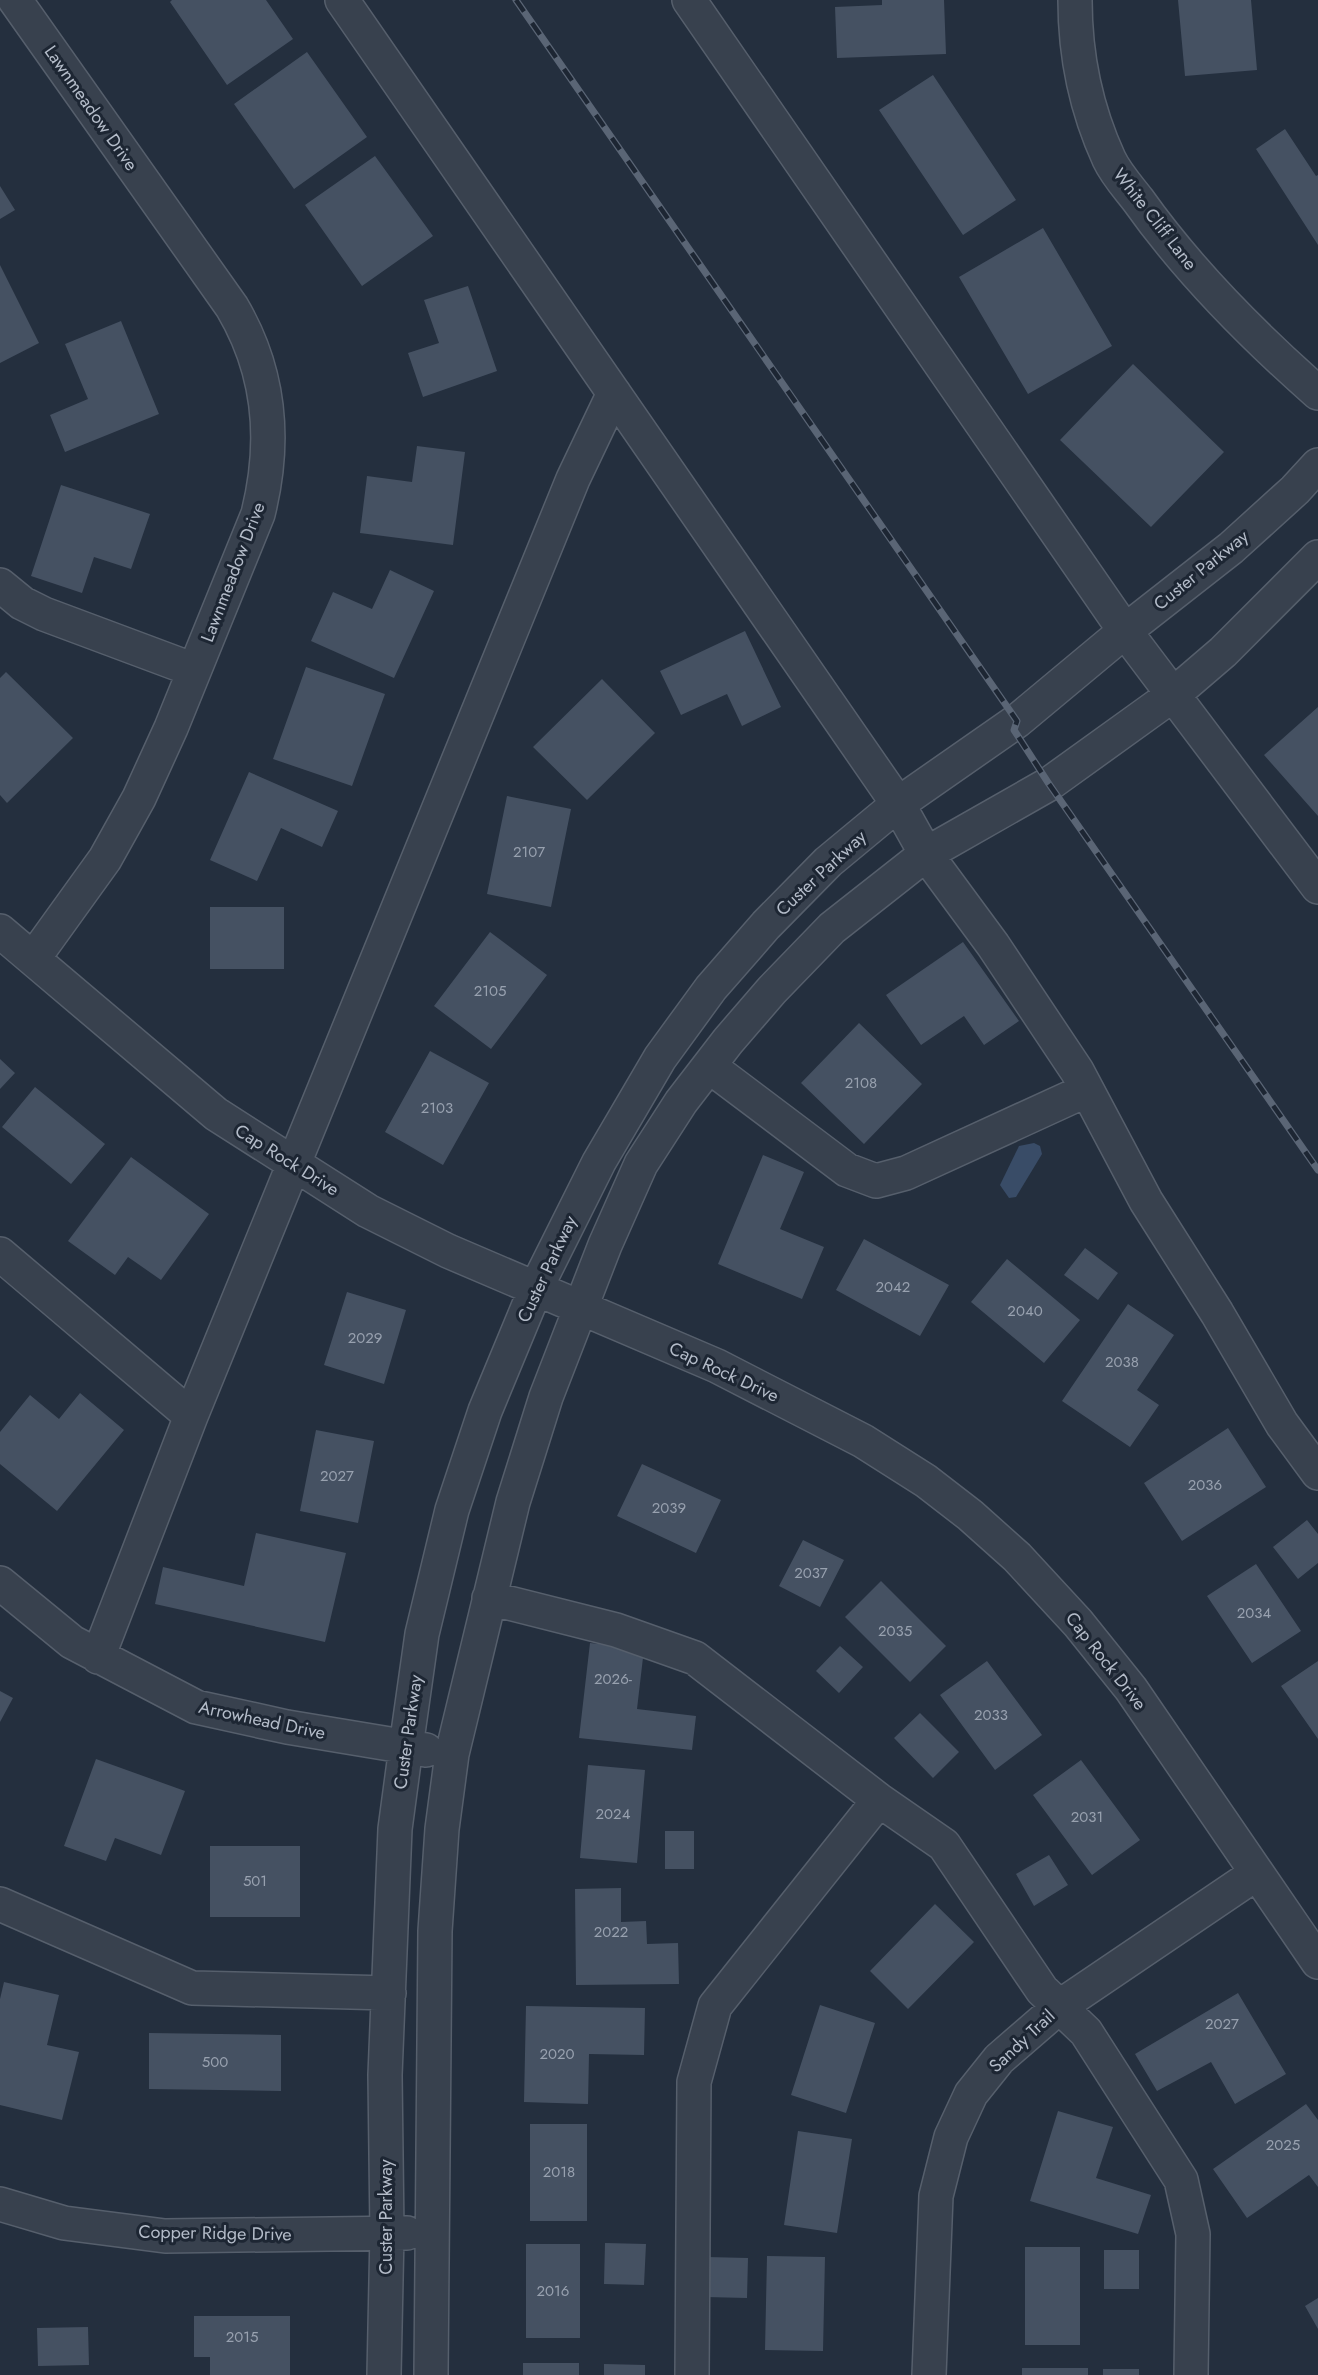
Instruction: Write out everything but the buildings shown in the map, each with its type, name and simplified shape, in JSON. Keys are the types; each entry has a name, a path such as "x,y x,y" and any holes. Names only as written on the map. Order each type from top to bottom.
{"street":[{"name":"Lawnmeadow Drive","path":"15,0 245,328 262,377 269,443 264,490 258,514 140,798 105,859 33,959"},
{"path":"342,0 898,804 926,854 993,945 1077,1071 1146,1201 1217,1313 1282,1424 1318,1473"},
{"path":"689,0 1125,631 1318,887"},
{"name":"White Cliff Lane","path":"1075,0 1078,59 1091,115 1110,161 1150,218 1194,270 1256,338 1318,393"},
{"path":"98,1657 191,1416 573,479 614,393"},
{"name":"Custer Parkway","path":"384,2375 387,2233 385,2075 395,1829 406,1747 422,1634 452,1510 485,1411 536,1288 599,1162 660,1058 711,988 766,925 828,862 898,804 1017,721 1125,631 1231,548 1295,490 1318,465"},
{"path":"431,2375 435,1931 442,1829 452,1754 513,1502 546,1396 605,1245 641,1164 681,1102 709,1066 772,990 832,928 926,854 1049,784 1174,694 1223,652 1318,557"},
{"path":"0,585 22,603 44,614 194,670"},
{"name":"Cap Rock Drive","path":"0,931 216,1114 368,1211 448,1251 717,1366 863,1441 926,1481 970,1515 1017,1557 1085,1631 1131,1689 1318,1962"},
{"path":"709,1066 847,1170 876,1181 906,1173 1087,1090"},
{"path":"0,1254 191,1416"},
{"name":"Arrowhead Drive","path":"0,1582 72,1642 196,1707 287,1727 452,1754"},
{"path":"489,1598 616,1630 695,1658 879,1800 944,1845 1042,1990 1086,2032 1181,2180 1193,2234 1191,2375"},
{"path":"692,2375 694,2082 715,2006 879,1800"},
{"name":"Sandy Trail","path":"929,2375 936,2196 951,2137 970,2094 999,2059 1059,2007 1257,1873"},
{"path":"0,1904 192,1988 389,1994"},
{"name":"Copper Ridge Drive","path":"0,2204 64,2223 165,2236 433,2233"}],"water":[{"path":"1034,1143 1040,1146 1042,1154 1016,1197 1009,1198 1000,1185 1019,1146"}],"railway":[{"path":"516,0 1017,721 1014,730 1049,784 1318,1170"}]}
